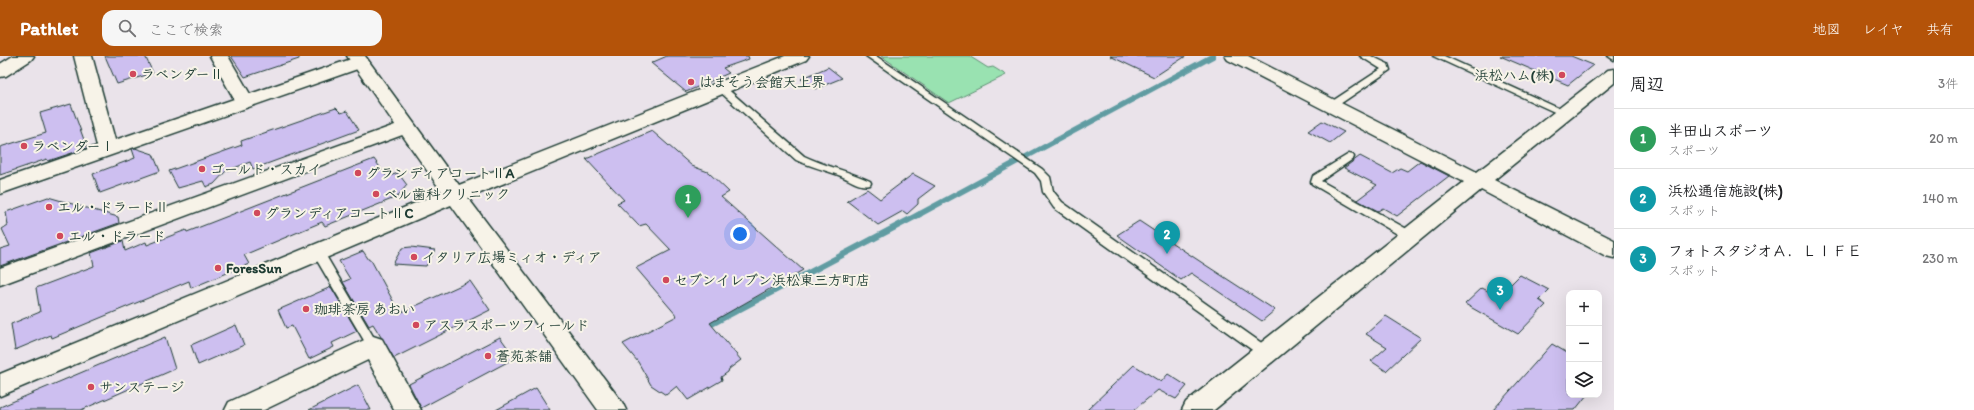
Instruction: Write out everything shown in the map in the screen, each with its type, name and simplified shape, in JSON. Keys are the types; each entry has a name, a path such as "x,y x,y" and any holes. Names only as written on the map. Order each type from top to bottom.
{"street":[{"path":"0,72 25,56"},
{"path":"83,56 108,149"},
{"path":"219,56 245,102"},
{"path":"0,385 454,195 800,56"},
{"path":"1234,56 1614,250"},
{"path":"0,187 245,102 358,59 454,195 613,410"},
{"path":"1195,410 1410,236 1614,74"},
{"path":"0,277 406,126"},
{"path":"238,410 373,346 408,410"}],"lane":[{"path":"870,56 1023,160 1043,176 1048,183 1048,192 1058,205 1266,352"},
{"path":"1331,106 1386,70 1385,66 1364,56"},
{"path":"1437,56 1564,113"},
{"path":"721,88 800,158 815,165 844,172 866,183"},
{"path":"1349,157 1317,178 1316,182 1410,236"},
{"path":"318,252 373,346"}],"green space":[{"path":"881,56 969,56 988,68 993,67 1006,75 949,103"}],"building":[{"path":"105,56 145,56 153,73 117,84"},
{"path":"231,56 299,56 299,59 245,77"},
{"name":"はまそう会館天上界","path":"667,56 748,56 749,59 723,68 729,73 686,92 651,63"},
{"path":"1110,56 1186,56 1154,77"},
{"name":"浜松ハム(株)","path":"1500,56 1571,56 1593,65 1568,85"},
{"path":"828,67 842,78 815,89 801,79"},
{"path":"71,104 87,148 48,161 47,159 0,175 0,147 46,133 40,113"},
{"path":"336,108 341,113 347,111 359,130 253,169 250,162 226,171 214,184 206,187 203,181 178,188 169,171 242,145 241,141"},
{"path":"1322,121 1344,132 1330,143 1308,131"},
{"path":"652,131 692,166 708,172 729,192 721,197 803,270 710,323 741,360 721,377 722,380 688,400 677,386 666,395 651,385 638,362 623,344 677,316 636,268 671,250 646,224 639,226 617,203 624,200 586,159"},
{"path":"135,148 153,154 160,171 100,193 93,174 135,158 132,149"},
{"path":"1360,156 1392,173 1400,168 1407,171 1420,161 1449,176 1397,216 1383,208 1378,211 1357,200 1377,185 1344,168"},
{"path":"374,159 387,177 398,173 407,185 397,197 325,226 322,222 244,255 249,264 191,288 189,281 52,338 51,335 15,350 11,324 40,312 36,288 94,266 91,253 123,241 125,251 146,242 147,245 186,230 187,232"},
{"path":"913,174 935,186 918,199 918,204 907,214 903,211 878,225 847,201 867,189 880,199"},
{"path":"48,197 118,217 119,223 0,266 0,249 10,246 2,229 8,225 6,212"},
{"path":"1139,221 1275,310 1262,321 1191,273 1181,280 1117,235"},
{"name":"イタリア広場ミィオ・ディア","path":"411,247 435,250 426,266 393,264 402,248"},
{"name":"アスラスポーツフィールド","path":"363,251 369,260 371,260 399,312 398,314 470,281 490,310 394,358 373,324 369,326 343,282 350,279 339,261"},
{"path":"1520,275 1549,290 1539,300 1546,305 1518,334 1465,304 1482,288 1492,293 1504,282 1510,285"},
{"path":"331,287 357,331 332,343 334,347 309,359 292,326 286,328 278,310"},
{"path":"1386,316 1421,338 1386,371 1371,361 1387,347 1366,334"},
{"path":"236,325 244,345 198,365 191,345"},
{"name":"サンステージ","path":"165,337 175,369 81,410 0,410 0,407"},
{"path":"500,337 515,358 421,408 409,384"},
{"path":"1552,344 1566,352 1566,398 1585,398 1575,410 1493,410"},
{"path":"1134,365 1161,382 1168,374 1187,386 1176,399 1158,390 1134,410 1087,410"},
{"path":"358,385 371,410 309,410"},
{"path":"536,388 550,410 496,410"}],"waterway":[{"path":"918,215 1213,56"},
{"path":"704,328 920,214"}],"place":[{"name":"ラベンダーⅡ","path":"133,74"},
{"name":"浜松ハム(株)","path":"1562,75"},
{"name":"はまそう会館天上界","path":"691,82"},
{"name":"ラベンダーⅠ","path":"24,146"},
{"name":"ゴールド・スカイ","path":"202,169"},
{"name":"グランディアコートⅡA","path":"358,173"},
{"name":"ベル歯科クリニック","path":"376,194"},
{"name":"エル・ドラードⅡ","path":"49,207"},
{"name":"グランディアコートⅡC","path":"257,213"},
{"name":"半田山スポーツ","path":"688,218"},
{"name":"エル・ドラード","path":"60,236"},
{"name":"浜松通信施設(株)","path":"1167,254"},
{"name":"イタリア広場ミィオ・ディア","path":"414,257"},
{"name":"ForesSun","path":"218,268"},
{"name":"セブンイレブン浜松東三方町店","path":"666,280"},
{"name":"珈琲茶房 あおい","path":"306,309"},
{"name":"フォトスタジオＡ．ＬＩＦＥ","path":"1500,310"},
{"name":"アスラスポーツフィールド","path":"416,325"},
{"name":"蒼苑茶舗","path":"488,356"},
{"name":"サンステージ","path":"91,387"}]}
